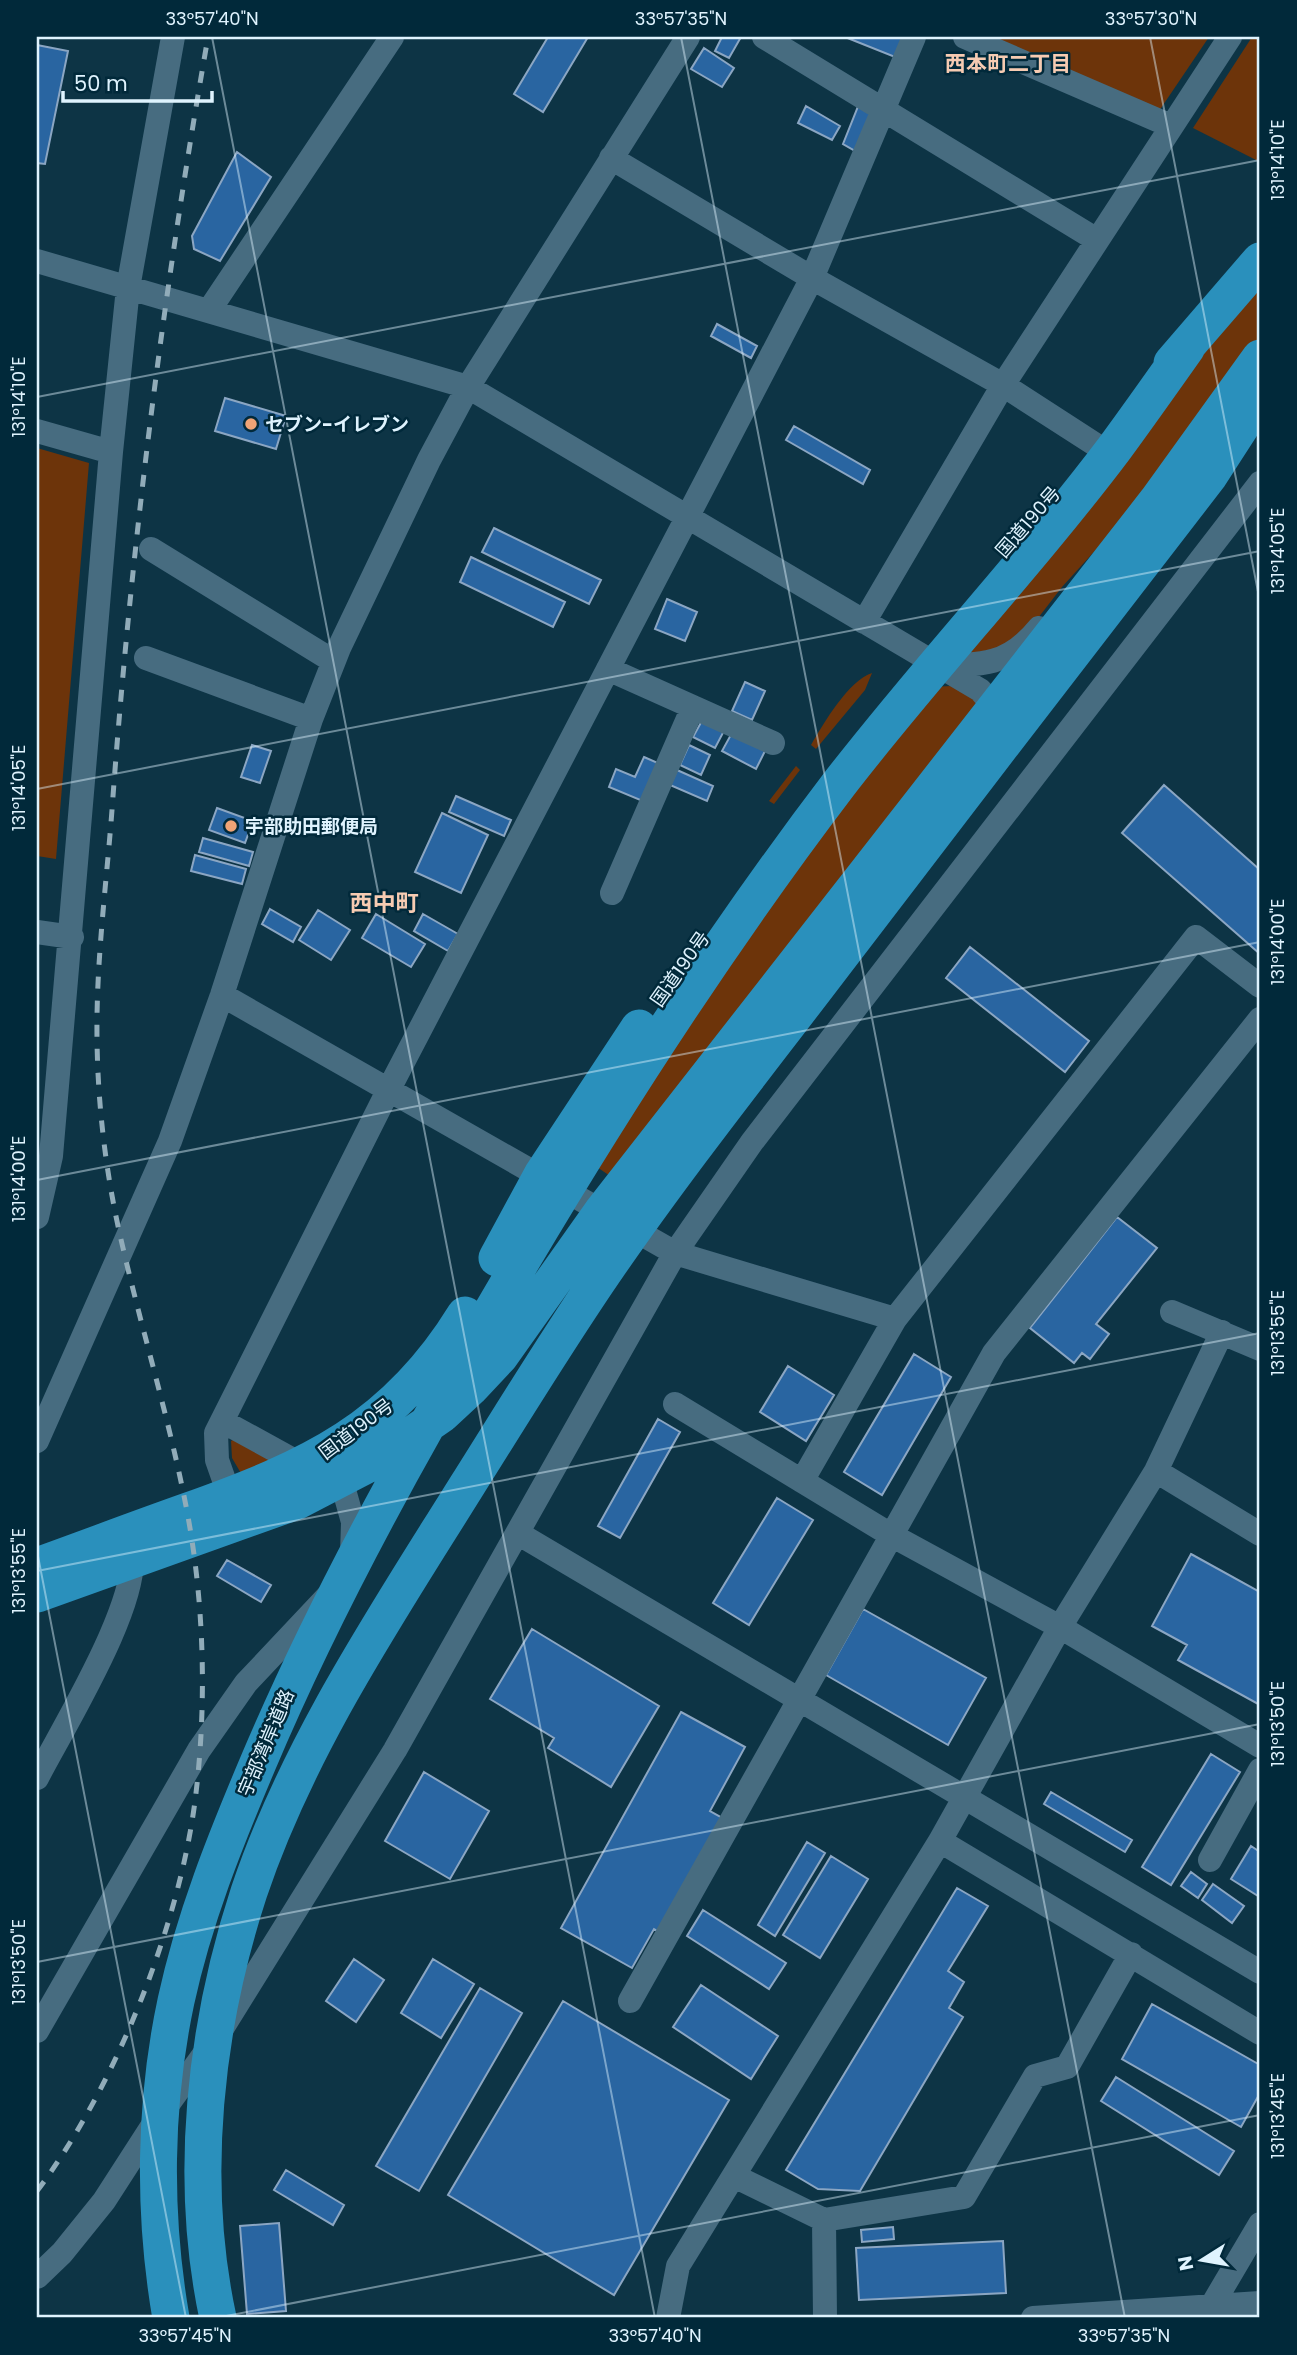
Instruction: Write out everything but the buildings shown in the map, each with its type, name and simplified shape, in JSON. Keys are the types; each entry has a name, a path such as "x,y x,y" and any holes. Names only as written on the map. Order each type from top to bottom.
{"highway":[{"name":"国道190号","path":"37,1566 130,1548 297,1501 326,1465 425,1371 450,1339 542,1175 638,1030 792,810 925,658 1096,445 1260,261"},
{"path":"925,658 1113,451 1187,346"},
{"name":"国道190号","path":"37,1594 230,1497 406,1440 470,1388 500,1356 602,1212 1157,501 1260,358"},
{"path":"218,2318 205,2220 205,2131 213,2050 228,1970 258,1868 312,1748 380,1627 608,1266 990,759 1209,476 1260,397"},
{"name":"宇部湾岸道路","path":"171,2318 159,2209 162,2096 176,2001 203,1905 232,1825 322,1618 461,1364 660,1040 764,885 842,781 925,658"}],"street":[{"path":"37,1217 51,1156 72,937 111,452 128,288 173,37"},
{"path":"210,309 392,37"},
{"path":"37,1441 170,1141 222,995 311,719 333,661 429,460 468,387 688,37"},
{"path":"764,37 1097,240"},
{"path":"230,1497 217,1460 216,1433 389,1089 811,278 914,37"},
{"path":"965,37 1171,126"},
{"path":"864,622 1003,385 1230,37"},
{"path":"611,158 811,278 1003,385 1096,445"},
{"path":"37,261 210,309 468,387 980,690 996,708 1000,735 990,759"},
{"path":"37,431 111,452"},
{"path":"37,2277 62,2253 104,2201 153,2125 218,2035 395,1750 675,1253 752,1143 1260,483"},
{"path":"925,658 977,664 1006,657 1019,650 1062,600 1157,501"},
{"path":"151,549 333,661"},
{"path":"146,658 311,719"},
{"path":"608,669 774,743"},
{"path":"612,893 693,707"},
{"path":"37,932 72,937"},
{"path":"802,1481 895,1319 1196,937 1260,986"},
{"path":"222,995 675,1253 895,1319"},
{"path":"630,2001 994,1353 1260,1019"},
{"path":"1172,1312 1260,1349"},
{"path":"668,2318 678,2266 736,2177 940,1841 1060,1627 1156,1471 1222,1332"},
{"path":"675,1404 891,1535 1060,1627 1260,1746"},
{"path":"37,2031 199,1750 246,1683 325,1599 352,1564 353,1522 326,1465 222,1421"},
{"path":"1156,1471 1260,1534"},
{"path":"519,1534 1260,1972"},
{"path":"37,1777 117,1623 128,1592 130,1548"},
{"path":"1210,1860 1260,1770"},
{"path":"940,1841 1260,2033"},
{"path":"736,2177 824,2220 964,2197 1035,2076 1067,2067 1131,1954"},
{"path":"824,2220 825,2318"},
{"path":"1211,2307 1260,2224"},
{"path":"1034,2318 1260,2303"}],"shaded area":[{"path":"992,37 1209,37 1159,111"},
{"path":"1252,37 1260,37 1260,162 1193,128"},
{"path":"1260,280 1260,338 1149,491 1062,587 1025,635 1011,646 952,657"},
{"path":"37,448 89,463 56,859 37,856"},
{"path":"872,673 865,690 816,749 811,745 837,704 854,684"},
{"path":"952,686 978,702 613,1178 594,1165 695,1004 929,687"},
{"path":"796,766 800,770 774,804 769,801"},
{"path":"238,1437 277,1457 242,1475 232,1458 231,1441"}],"railway":[{"path":"37,2191 66,2150 93,2104 118,2054 160,1949 188,1843 196,1793 202,1722 202,1649 192,1541 172,1441 111,1191 100,1104 97,1017 101,934 140,510 177,226 208,37"}],"place":[{"name":"セブン-イレブン","path":"251,424"},
{"name":"宇部助田郵便局","path":"231,826"}],"district":[{"name":"西本町二丁目","path":"1008,63"},
{"name":"西中町","path":"384,903"}]}
